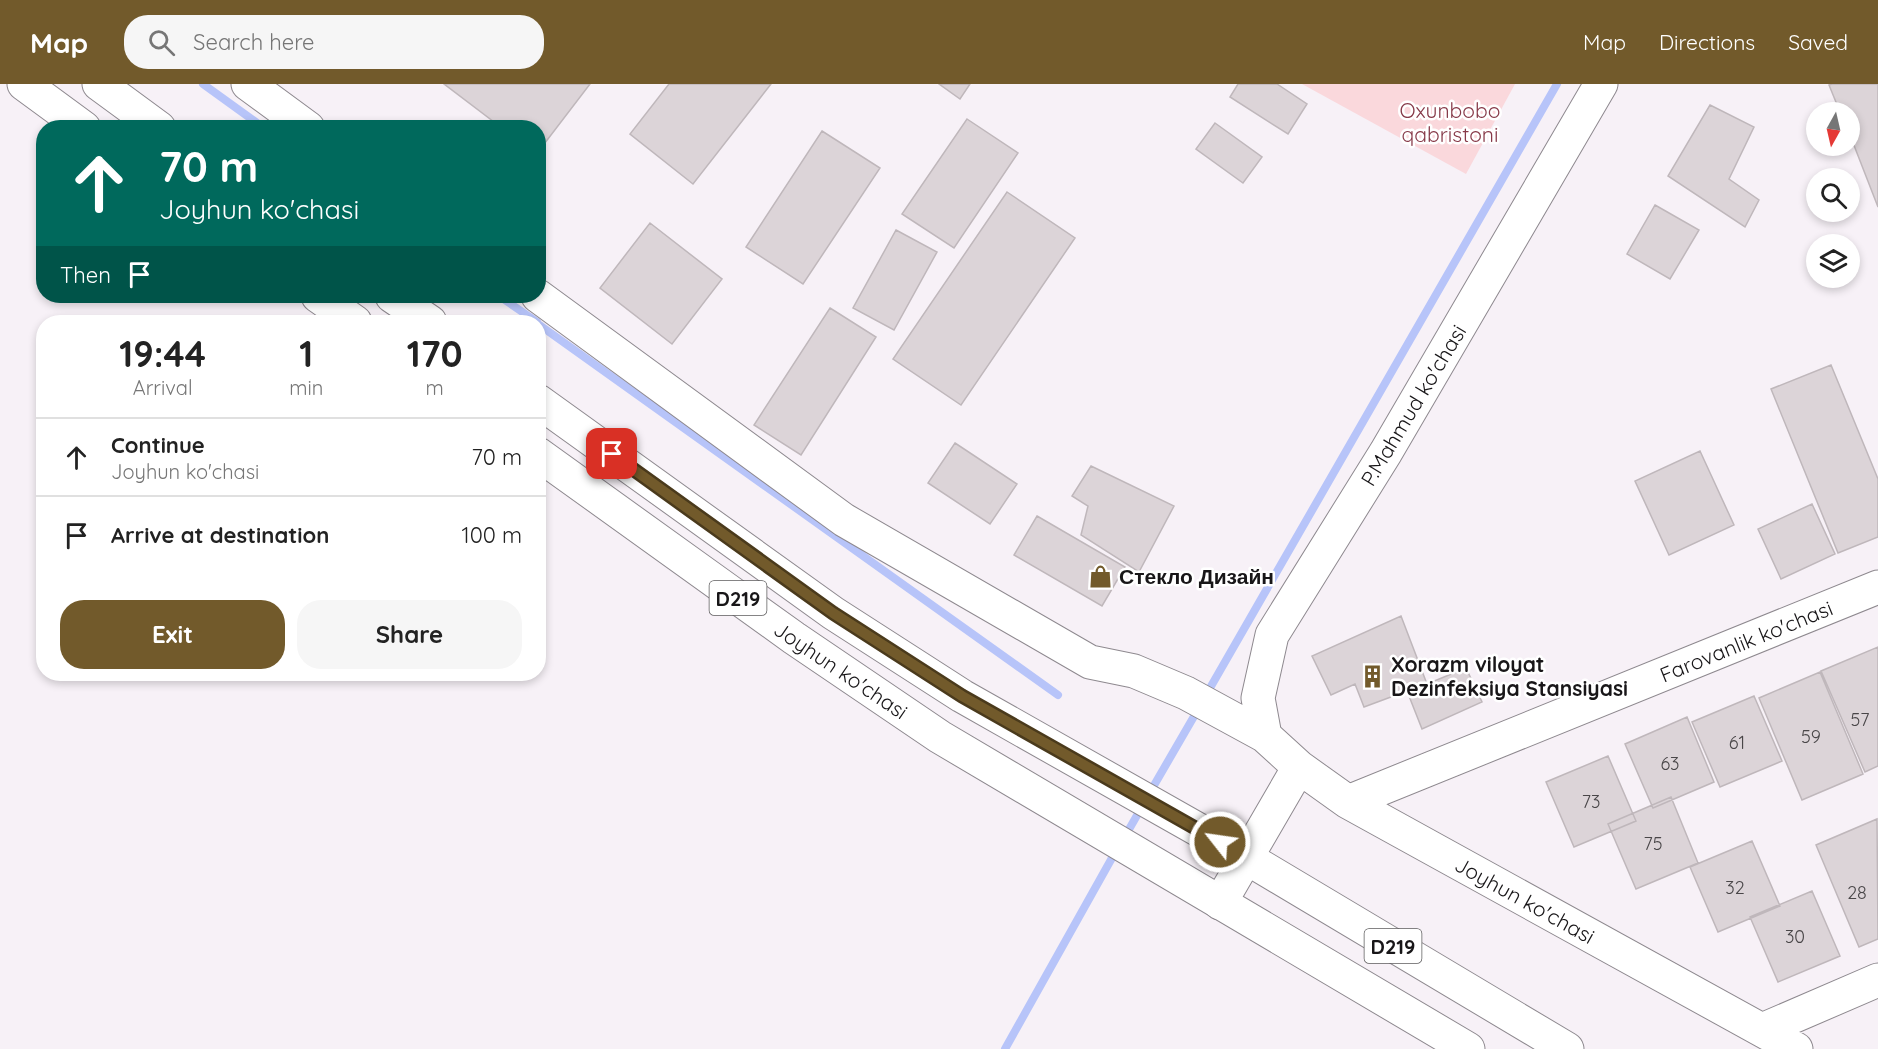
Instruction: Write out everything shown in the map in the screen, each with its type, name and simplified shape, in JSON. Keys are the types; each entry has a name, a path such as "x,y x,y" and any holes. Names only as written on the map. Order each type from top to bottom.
{"street":[{"path":"24,84 73,120"},
{"path":"99,84 148,120"},
{"path":"248,84 297,120"},
{"name":"P.Mahmud ko'chasi","path":"1265,736 1258,698 1272,635 1386,452 1601,84"},
{"name":"Joyhun ko'chasi","path":"546,302 844,520 1090,662 1134,671 1186,693 1265,736 1299,767 1348,802 1796,1049"},
{"path":"328,303 345,315"},
{"path":"402,303 420,315"},
{"name":"Joyhun ko'chasi","path":"546,407 833,613 962,696 1247,859"},
{"name":"Joyhun ko'chasi","path":"546,460 794,638 940,737 1210,897"},
{"name":"Farovanlik ko'chasi","path":"1348,802 1878,587"},
{"path":"1210,897 1247,859 1299,767"},
{"name":"D219","path":"1247,859 1567,1049"},
{"name":"D219","path":"1210,897 1468,1049"},
{"path":"1762,1030 1878,980"}],"green space":[{"name":"Oxunbobo qabristoni","path":"1302,84 1515,84 1466,174"}],"building":[{"path":"444,84 590,84 546,142 546,120 491,120"},
{"path":"669,84 771,84 693,184 630,134"},
{"path":"939,84 970,84 960,99"},
{"path":"1238,84 1277,84 1307,104 1288,134 1230,97"},
{"path":"1878,84 1878,207 1858,156 1860,156 1860,102 1836,102 1829,85"},
{"path":"1710,105 1754,127 1729,179 1759,200 1745,227 1668,176"},
{"path":"967,119 1018,153 954,248 902,214"},
{"path":"1215,123 1262,157 1243,183 1196,149"},
{"path":"822,131 880,168 803,284 746,247"},
{"path":"1007,192 1075,238 961,405 893,359"},
{"path":"1655,205 1699,230 1670,279 1627,254"},
{"path":"650,223 722,279 672,344 600,288"},
{"path":"896,230 937,252 894,330 853,308"},
{"path":"830,308 876,337 801,455 754,425"},
{"path":"1831,365 1878,479 1878,537 1838,553 1771,389"},
{"path":"955,443 1017,484 990,524 928,483"},
{"path":"1700,451 1734,525 1669,555 1635,481"},
{"path":"1091,466 1174,506 1139,572 1081,535 1088,506 1072,496"},
{"path":"1812,504 1835,554 1781,579 1758,529"},
{"path":"1037,516 1125,567 1102,606 1014,555"},
{"name":"Xorazm viloyat Dezinfeksiya Stansiyasi","path":"1401,616 1427,684 1466,668 1482,702 1422,729 1407,691 1364,707 1355,684 1331,695 1312,656"},
{"path":"1878,647 1878,766 1865,772 1821,671"},
{"path":"1820,672 1863,774 1802,800 1759,698"},
{"path":"1754,696 1782,761 1720,787 1692,722"},
{"path":"1687,717 1714,782 1653,808 1625,744"},
{"path":"1608,756 1636,821 1574,847 1546,782"},
{"path":"1671,797 1698,863 1636,889 1608,824"},
{"path":"1877,819 1878,939 1859,947 1816,845"},
{"path":"1752,841 1780,906 1718,932 1690,867"},
{"path":"1812,891 1840,956 1778,982 1750,917"}],"waterway":[{"path":"203,84 253,120"},
{"path":"1206,695 1557,84"},
{"path":"509,303 527,315"},
{"path":"546,330 1058,695"},
{"path":"1149,794 1200,706"},
{"path":"1124,838 1143,805"},
{"path":"1005,1049 1117,849"}],"place":[{"name":"Стекло Дизайн","path":"1101,576"},
{"name":"Xorazm viloyat Dezinfeksiya Stansiyasi","path":"1373,676"}],"route":[{"path":"612,454 833,613 962,696 1220,842"}]}
